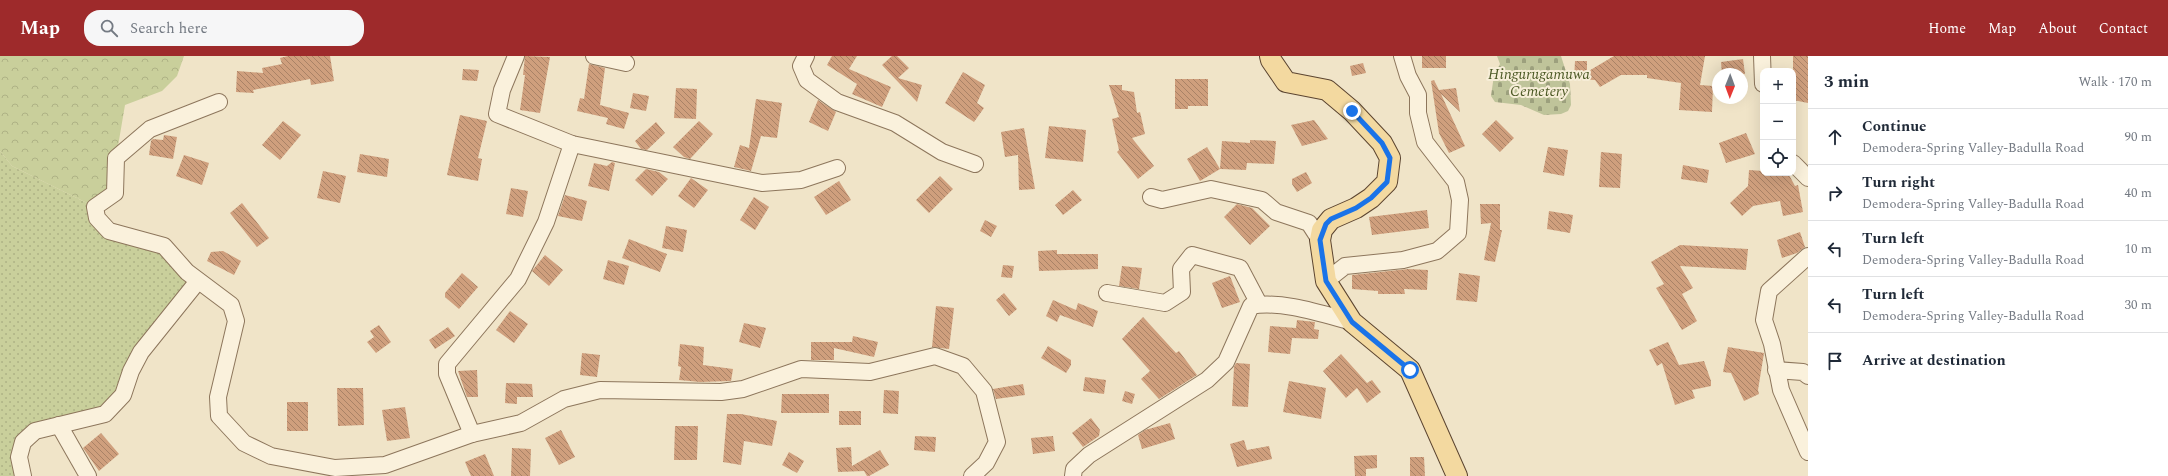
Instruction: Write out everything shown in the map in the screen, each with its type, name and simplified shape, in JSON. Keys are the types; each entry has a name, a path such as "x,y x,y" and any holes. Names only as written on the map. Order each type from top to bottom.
{"main road":[{"path":"1270,56 1270,60 1286,82 1327,90 1352,111 1382,143 1390,158 1387,182 1371,198 1356,208 1331,219 1322,230 1320,240 1326,281 1352,322 1410,370 1457,476"}],"street":[{"path":"516,56 502,90 497,114 572,144 762,183 802,180 837,168"},
{"path":"594,56 626,62"},
{"path":"806,56 801,66 807,80 837,102 895,123 942,152 974,164"},
{"path":"1326,281 1346,266 1403,260 1437,251 1458,233 1460,200 1456,182 1425,142 1418,113 1418,95 1408,76 1402,56"},
{"path":"1762,56 1762,68"},
{"path":"219,102 150,129 116,158 116,193 96,207 97,218 109,231 164,246 187,272 231,305 236,321 218,397 219,416 244,442 271,456 335,468 385,465 472,434 521,423 564,399 600,390 721,392 743,389 801,369 870,372 936,356 963,366 984,391 997,442 986,463 972,476"},
{"path":"472,434 447,374 447,364 518,279 546,222 572,144"},
{"path":"1796,166 1808,178"},
{"path":"1151,197 1162,200 1212,189 1262,200 1276,212 1309,223 1320,240"},
{"path":"1107,293 1165,303 1182,292 1181,269 1192,256 1240,268 1259,304"},
{"path":"1808,256 1769,291 1764,320 1772,344 1781,390 1808,452"},
{"path":"23,476 19,457 23,442 35,431 105,414 123,394 131,371 141,352 198,281"},
{"path":"1073,476 1074,469 1089,455 1207,380 1226,362 1251,306 1259,304 1300,308 1352,322"},
{"path":"1776,370 1803,372 1808,376"},
{"path":"58,425 88,476"}],"green space":[{"path":"0,56 184,56 177,76 162,91 125,105 116,158 115,193 95,207 12,166 0,151"},
{"name":"Hingurugamuwa Cemetery","path":"1497,56 1561,56 1570,84 1571,105 1568,111 1561,114 1544,115 1521,105 1495,102 1491,96 1494,75 1500,64"},
{"path":"0,151 12,166 95,207 97,218 149,240 198,281 105,414 23,442 23,476 0,476"}],"building":[{"path":"288,56 330,56 334,81 311,85 310,79 253,90 254,93 236,92 237,71 263,73 262,68 282,64 280,58"},
{"path":"525,56 550,57 540,113 520,110 525,75 523,75"},
{"path":"832,56 857,56 849,69 891,87 882,107 852,94 857,84 827,65"},
{"path":"892,56 897,56 909,68 898,78 922,85 917,102 882,65"},
{"path":"1422,56 1446,56 1446,68 1422,68"},
{"path":"1614,56 1705,56 1700,85 1712,86 1712,112 1679,110 1681,83 1647,78 1647,75 1621,75 1600,87 1595,80 1574,79 1575,61 1587,61 1587,72"},
{"path":"1793,56 1808,56 1808,103 1796,101 1796,68 1793,68"},
{"path":"1743,59 1744,68 1722,68 1721,62"},
{"path":"1363,63 1366,73 1352,76 1350,66"},
{"path":"589,64 605,68 600,105 629,113 624,129 606,124 608,118 577,111 580,98 584,99"},
{"path":"463,69 479,70 477,81 462,80"},
{"path":"963,72 985,85 977,103 984,108 974,122 945,103"},
{"path":"1175,79 1208,79 1208,106 1188,106 1188,109 1175,109"},
{"path":"1434,80 1439,90 1456,88 1460,112 1441,94 1465,146 1449,153 1439,133 1431,81"},
{"path":"1109,85 1122,85 1122,90 1134,92 1137,113 1140,112 1145,134 1132,138 1154,166 1138,179 1117,152 1119,150 1112,119 1119,117"},
{"path":"676,88 697,89 696,119 674,118"},
{"path":"633,93 649,96 646,111 630,108"},
{"path":"756,99 782,103 777,138 761,136 751,171 734,167 740,145 749,148"},
{"path":"818,100 836,112 828,131 809,122"},
{"path":"460,115 487,121 478,158 482,159 478,181 447,175"},
{"path":"1314,120 1328,139 1302,146 1291,125"},
{"path":"1496,120 1514,138 1500,152 1482,134"},
{"path":"283,121 301,135 280,160 262,145"},
{"path":"699,121 713,134 690,159 684,157 673,147"},
{"path":"656,122 665,133 647,150 641,149 635,141"},
{"path":"1049,126 1086,130 1083,162 1045,158"},
{"path":"1024,128 1035,189 1019,190 1018,155 1005,157 1001,132"},
{"path":"1746,133 1755,154 1726,163 1719,143"},
{"path":"164,135 177,137 173,159 149,155 151,141 153,139 163,140"},
{"path":"1250,140 1276,141 1274,164 1247,163 1246,170 1220,169 1222,141 1250,143"},
{"path":"1207,147 1220,169 1200,181 1187,159"},
{"path":"1548,147 1568,150 1564,176 1543,172"},
{"path":"1601,152 1622,154 1620,188 1599,187"},
{"path":"360,154 389,159 387,177 357,172"},
{"path":"184,155 209,163 202,185 176,176"},
{"path":"612,162 615,163 609,191 588,186 594,163 607,166"},
{"path":"1683,165 1709,170 1707,183 1681,179"},
{"path":"646,169 659,172 668,179 652,196 635,180"},
{"path":"1749,170 1760,171 1760,176 1790,176 1795,186 1798,185 1803,212 1783,216 1780,201 1753,206 1742,216 1730,203 1748,186"},
{"path":"323,171 346,176 340,203 317,198"},
{"path":"1306,172 1312,183 1297,192 1292,184 1292,179"},
{"path":"940,176 953,189 929,213 916,200"},
{"path":"691,178 708,190 694,208 678,196"},
{"path":"839,181 851,200 826,215 814,197"},
{"path":"511,188 528,191 523,217 506,214"},
{"path":"1073,190 1082,200 1063,215 1055,205"},
{"path":"565,195 587,201 582,221 558,216"},
{"path":"754,197 769,207 755,230 740,220"},
{"path":"242,203 269,238 257,247 230,213"},
{"path":"1237,204 1252,208 1270,226 1250,245 1224,217"},
{"path":"1480,204 1500,204 1500,230 1502,230 1495,262 1484,260 1491,223 1481,224"},
{"path":"1427,210 1429,228 1372,235 1369,217"},
{"path":"1549,211 1573,215 1570,233 1547,229"},
{"path":"985,220 997,226 991,237 980,231"},
{"path":"666,226 687,230 683,252 662,248"},
{"path":"1800,232 1805,247 1797,253 1782,258 1777,240"},
{"path":"629,239 667,254 660,272 622,258"},
{"path":"1680,245 1748,249 1746,270 1680,266 1693,288 1682,294 1697,321 1682,330 1656,288 1664,284 1651,262"},
{"path":"1057,250 1057,254 1098,254 1098,269 1039,271 1038,251"},
{"path":"223,251 241,261 234,275 207,261 211,252"},
{"path":"545,255 563,270 549,286 532,271"},
{"path":"608,260 629,266 624,285 603,279"},
{"path":"1003,265 1014,266 1012,278 1001,277"},
{"path":"1122,266 1142,268 1139,289 1119,286"},
{"path":"1408,269 1428,270 1427,290 1404,289 1405,294 1378,294 1378,291 1352,289 1352,275"},
{"path":"462,273 478,287 459,309 445,297 445,293"},
{"path":"1459,273 1480,276 1477,302 1456,300"},
{"path":"1230,276 1240,302 1222,308 1212,283"},
{"path":"1004,293 1017,309 1009,316 996,300"},
{"path":"1053,300 1076,310 1078,303 1098,311 1093,327 1060,315 1057,322 1046,316"},
{"path":"936,306 954,308 949,349 932,347"},
{"path":"510,311 528,324 514,343 496,330"},
{"path":"1143,317 1176,353 1179,351 1197,375 1159,399 1141,379 1150,371 1122,339"},
{"path":"1297,320 1315,322 1314,329 1319,330 1318,339 1292,338 1290,354 1268,352 1270,326 1296,328"},
{"path":"744,323 766,328 760,348 739,342"},
{"path":"379,325 391,342 376,353 367,342 374,337 370,331"},
{"path":"448,327 455,336 435,349 429,340"},
{"path":"853,336 878,342 874,357 834,348 834,360 811,360 811,342 852,342"},
{"path":"1668,342 1679,365 1704,361 1711,381 1711,386 1692,390 1695,398 1675,405 1662,363 1657,366 1649,350"},
{"path":"680,344 704,347 703,365 733,369 731,381 700,382 679,380 681,367 678,366"},
{"path":"1048,346 1071,360 1071,365 1066,373 1041,358"},
{"path":"1728,347 1764,353 1758,390 1759,394 1744,401 1731,373 1723,372"},
{"path":"582,353 600,355 597,377 580,375"},
{"path":"1341,354 1367,383 1372,380 1381,392 1367,403 1357,388 1346,398 1323,371"},
{"path":"1236,363 1250,364 1248,407 1232,406 1234,367"},
{"path":"477,370 478,397 467,397 458,371"},
{"path":"1085,377 1106,380 1104,394 1083,391"},
{"path":"1289,381 1326,388 1321,419 1283,412"},
{"path":"506,383 532,384 533,397 517,397 517,404 505,403"},
{"path":"1023,384 1025,395 996,399 993,389"},
{"path":"337,388 363,388 364,425 338,426"},
{"path":"884,390 899,391 898,414 883,413"},
{"path":"1125,391 1135,394 1132,404 1122,401"},
{"path":"782,394 829,394 829,413 781,413"},
{"path":"287,402 308,402 308,431 287,431"},
{"path":"405,407 410,438 387,441 382,410"},
{"path":"839,411 861,411 861,425 839,425"},
{"path":"727,414 741,414 777,421 772,446 744,441 741,465 723,462"},
{"path":"1091,418 1100,430 1099,436 1083,447 1072,433"},
{"path":"1170,423 1175,439 1142,449 1138,435 1145,430"},
{"path":"675,426 698,426 697,460 674,460"},
{"path":"561,430 575,457 559,465 545,438"},
{"path":"101,433 119,454 99,471 83,448"},
{"path":"915,436 936,437 935,452 914,450"},
{"path":"1053,436 1055,451 1033,454 1031,438"},
{"path":"1244,440 1247,450 1269,446 1272,459 1237,467 1230,444"},
{"path":"851,447 852,466 880,450 889,465 869,476 867,476 864,471 838,472 836,448"},
{"path":"512,448 531,449 530,476 511,476"},
{"path":"789,452 804,461 797,473 782,465"},
{"path":"485,454 494,476 471,476 465,462"},
{"path":"1377,455 1377,468 1366,469 1366,476 1355,476 1354,456"},
{"path":"1410,457 1424,457 1425,476 1410,476"}],"route":[{"path":"1352,111 1366,128 1382,143 1390,158 1387,182 1371,198 1356,208 1331,219 1322,230 1320,240 1326,281 1352,322 1410,370"}]}
